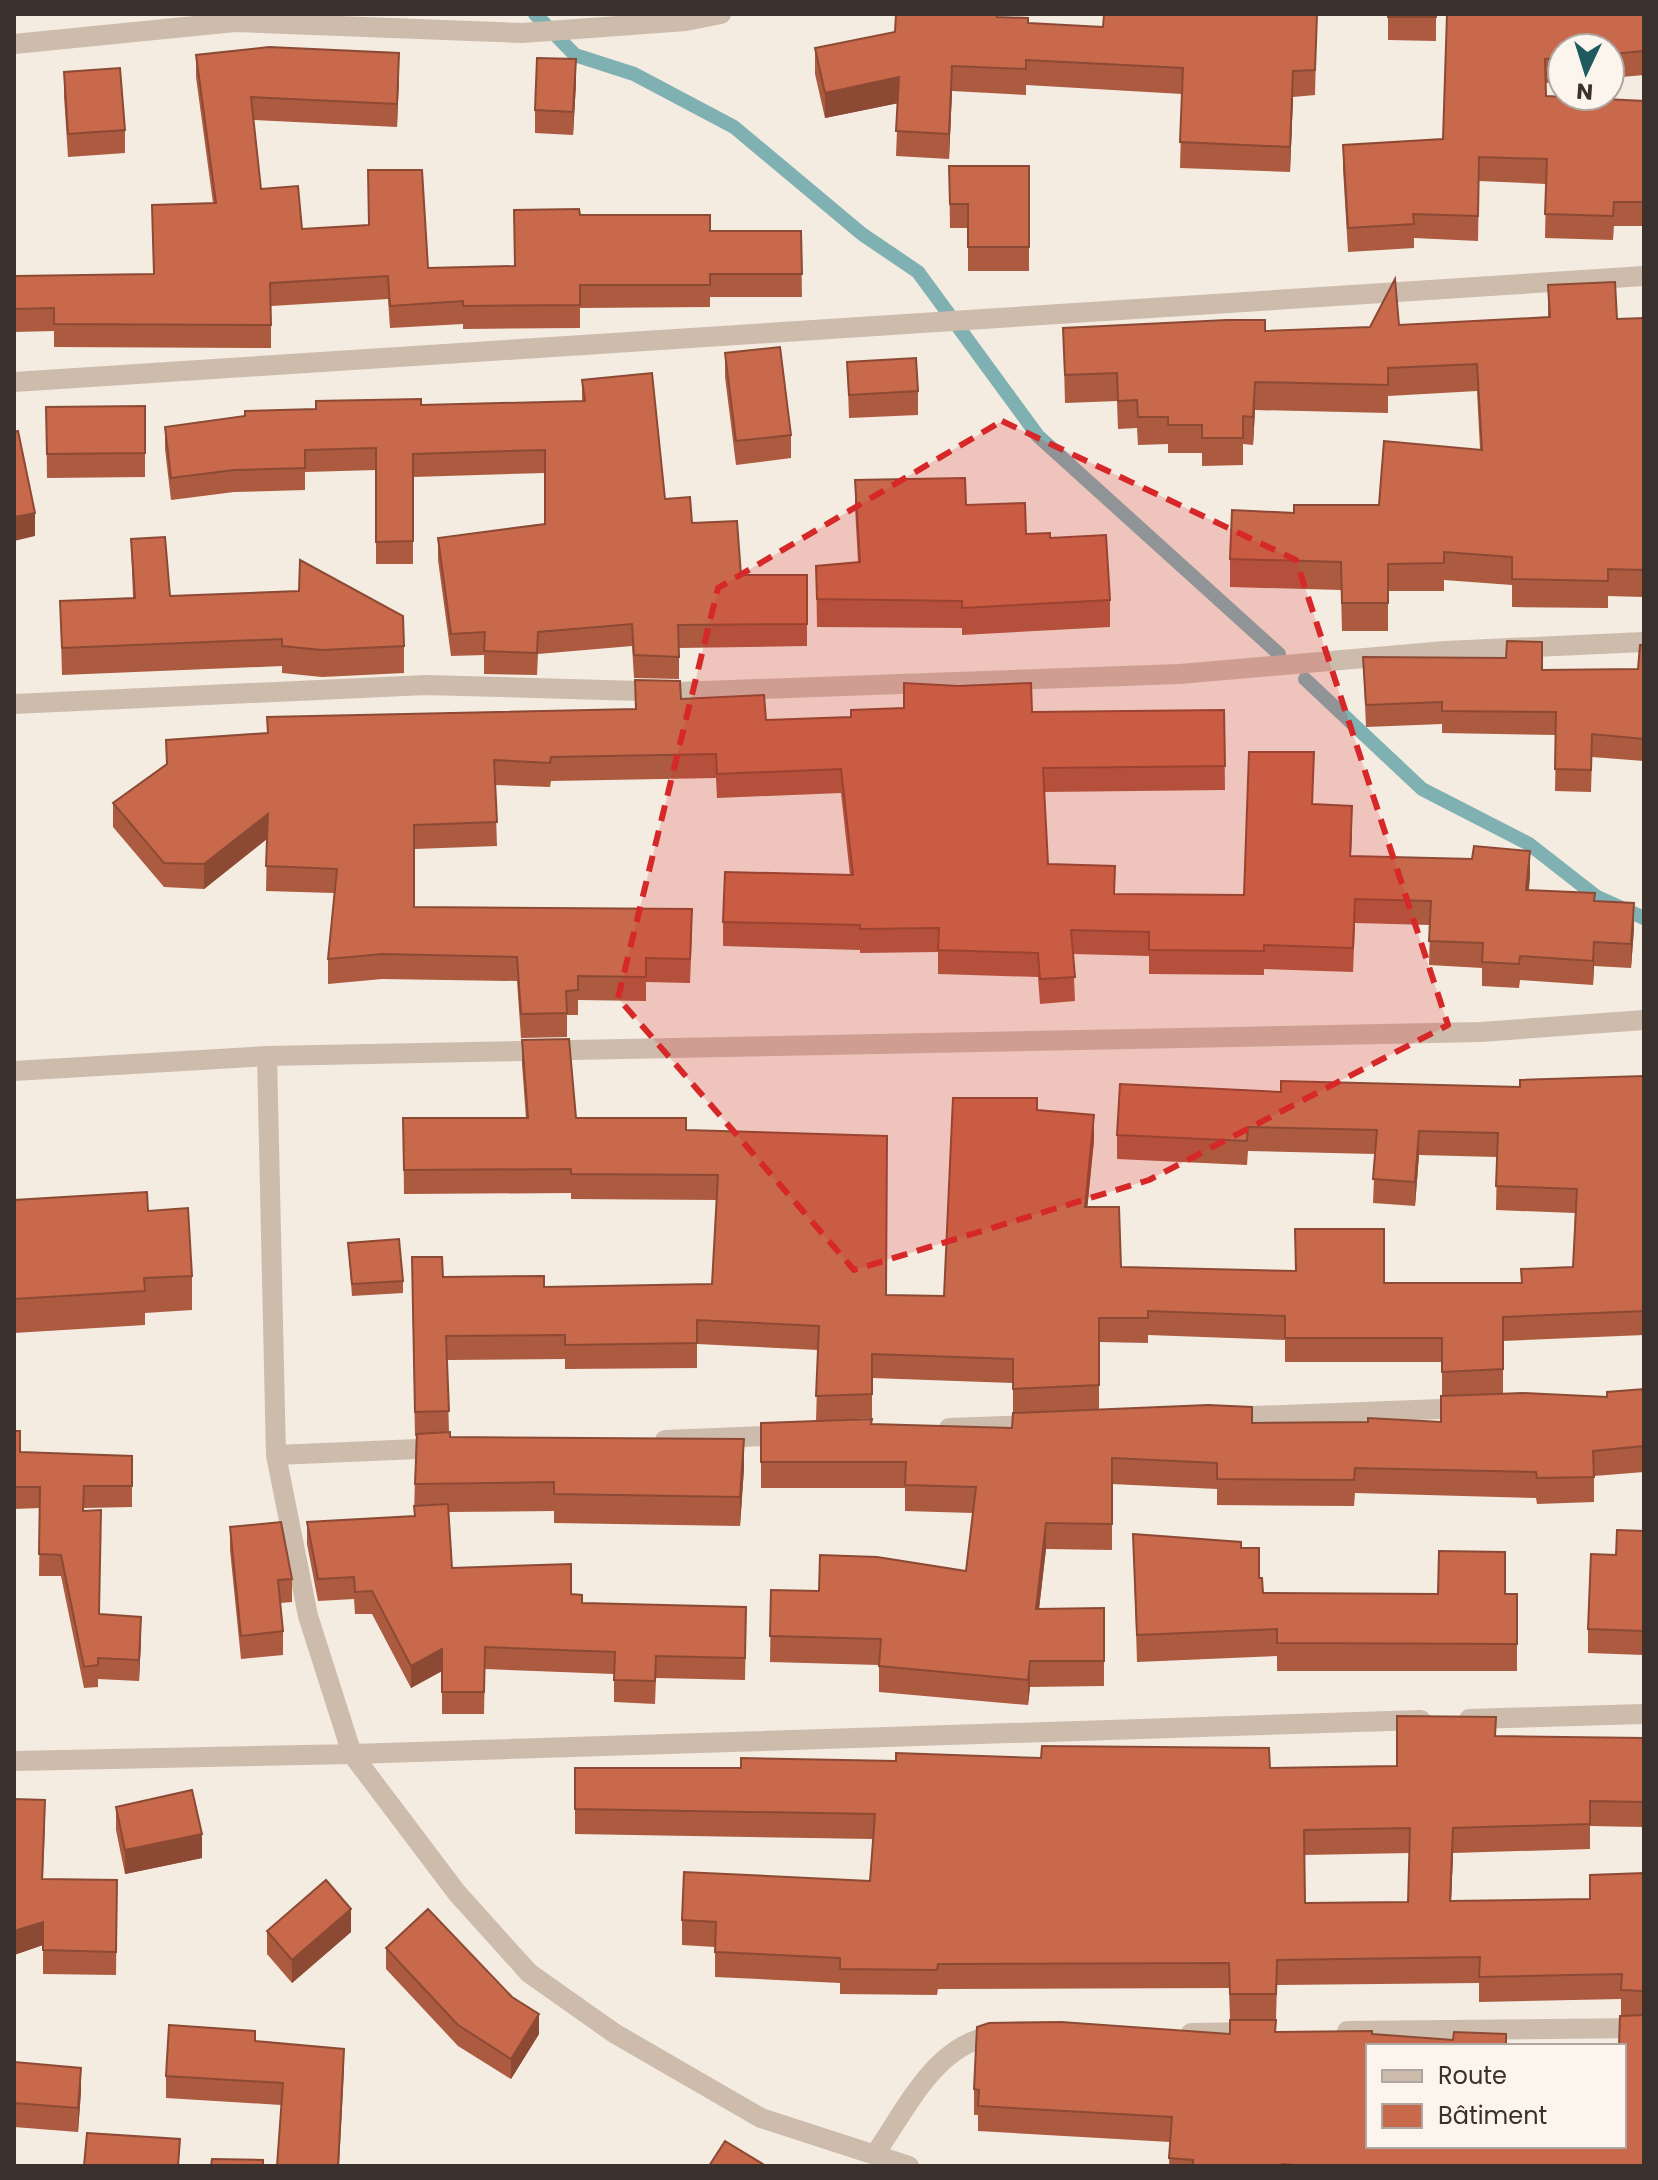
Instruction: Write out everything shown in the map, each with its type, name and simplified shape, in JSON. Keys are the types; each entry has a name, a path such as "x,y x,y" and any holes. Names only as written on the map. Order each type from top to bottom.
{"street":[{"path":"14,44 235,22 522,33 686,21 721,14"},
{"path":"14,382 1644,276"},
{"path":"14,704 426,685 676,692 1149,675 1445,651 1644,642"},
{"path":"14,1071 267,1056 1481,1032 1644,1020"},
{"path":"267,1056 276,1455 308,1616 352,1754 457,1893 529,1973 614,2033 761,2118 909,2166"},
{"path":"1214,1418 1485,1407"},
{"path":"928,1429 1055,1424"},
{"path":"642,1440 817,1434"},
{"path":"276,1455 467,1447"},
{"path":"14,1761 352,1754 1644,1714"},
{"path":"1331,2032 1644,2028"},
{"path":"1175,2033 1268,2032"},
{"path":"875,2154 945,2055 987,2035 1018,2035"}],"highlighted area":[{"path":"1002,421 1296,560 1448,1025 1149,1180 854,1270 618,998 718,588"}],"building":[{"path":"896,14 997,14 997,17 1028,18 1028,23 1103,27 1104,14 1317,14 1315,70 1293,71 1290,147 1180,142 1183,68 1026,60 1026,69 952,66 949,134 896,131 899,77 825,93 815,48 895,32"},
{"path":"1388,14 1436,14 1436,17 1388,17"},
{"path":"1447,14 1644,14 1644,51 1626,53 1626,32 1546,32 1545,59 1546,112 1626,112 1626,100 1644,101 1644,202 1614,202 1613,216 1545,214 1547,159 1479,157 1478,216 1413,214 1414,224 1348,228 1343,145 1443,139"},
{"path":"269,47 399,53 397,104 251,97 261,189 298,186 302,229 369,225 368,170 422,170 428,268 515,266 514,210 579,209 580,215 710,215 710,231 801,231 802,274 710,274 710,285 580,285 580,305 463,306 463,301 390,306 388,276 270,283 271,325 54,324 54,308 14,309 14,237 15,276 154,274 152,205 216,203 196,55"},
{"path":"537,58 576,59 573,112 535,110"},
{"path":"120,68 125,130 68,134 64,72"},
{"path":"949,166 1029,166 1029,247 968,247 968,204 950,204"},
{"path":"1395,279 1399,325 1550,317 1548,285 1615,282 1617,319 1644,318 1644,570 1608,569 1608,581 1512,579 1512,557 1444,552 1444,563 1388,564 1388,603 1342,603 1341,562 1230,559 1232,510 1294,513 1294,505 1379,505 1384,441 1482,450 1477,364 1388,368 1388,385 1255,382 1253,417 1243,416 1243,438 1202,438 1202,425 1168,425 1168,417 1138,417 1137,400 1118,401 1117,373 1065,375 1063,328 1227,320 1265,320 1265,331 1370,327"},
{"path":"780,347 791,435 736,441 725,353"},
{"path":"916,358 918,391 849,395 847,362"},
{"path":"652,373 665,499 690,497 692,523 737,521 741,575 807,575 807,624 678,625 679,657 634,655 632,624 538,632 537,653 484,651 485,632 451,634 438,538 545,524 545,450 413,454 413,541 376,542 376,448 305,450 305,468 234,470 171,478 165,427 245,416 245,411 316,409 316,401 421,399 421,405 585,401 582,380"},
{"path":"145,406 145,453 47,454 46,407"},
{"path":"18,431 35,513 14,517 14,432"},
{"path":"965,478 966,505 1025,503 1026,534 1050,533 1050,538 1106,535 1110,600 962,608 962,601 817,599 816,566 860,562 855,480"},
{"path":"165,537 170,596 299,591 300,560 403,616 404,646 322,650 282,646 282,639 62,648 60,601 135,598 131,539"},
{"path":"1507,641 1542,642 1542,670 1638,669 1640,645 1644,645 1644,739 1592,734 1591,770 1555,769 1556,712 1442,711 1442,702 1366,705 1363,657 1506,658"},
{"path":"635,680 680,681 681,699 764,695 766,720 851,717 851,710 904,708 904,683 958,686 1031,683 1032,712 1224,710 1225,766 1043,768 1048,864 1115,866 1114,894 1244,895 1249,752 1314,752 1312,804 1352,806 1350,856 1472,859 1474,846 1530,851 1526,890 1595,893 1594,901 1634,903 1631,944 1594,942 1593,961 1520,956 1519,964 1482,962 1483,943 1429,941 1431,901 1355,899 1353,948 1264,945 1264,951 1149,950 1149,932 1071,930 1075,977 1040,979 1038,953 938,950 939,928 860,929 860,925 723,922 725,872 853,875 841,769 717,774 716,754 551,757 550,763 494,760 497,822 414,825 414,907 692,909 690,959 646,958 646,977 578,976 578,990 566,991 567,1013 521,1014 517,957 382,954 328,959 337,869 266,866 268,814 204,864 164,863 113,803 167,764 166,740 268,733 267,717 636,709"},
{"path":"569,1039 576,1118 686,1118 686,1130 887,1136 886,1295 944,1296 953,1098 1037,1098 1037,1110 1094,1115 1085,1207 1119,1207 1121,1267 1296,1271 1295,1229 1384,1229 1384,1283 1522,1283 1521,1269 1573,1267 1577,1189 1496,1186 1498,1133 1419,1131 1415,1182 1373,1179 1377,1130 1248,1127 1247,1141 1117,1135 1120,1084 1281,1092 1281,1081 1520,1087 1520,1080 1644,1076 1644,1311 1503,1317 1503,1369 1442,1372 1442,1338 1285,1338 1285,1316 1148,1311 1148,1318 1099,1318 1099,1385 1013,1389 1013,1359 872,1354 872,1394 816,1396 819,1326 697,1320 697,1343 565,1345 565,1335 446,1336 449,1411 415,1412 412,1257 442,1257 443,1277 544,1276 544,1287 712,1284 718,1175 571,1174 571,1169 404,1170 403,1118 528,1118 522,1040"},
{"path":"147,1192 148,1211 188,1208 192,1276 144,1278 145,1291 14,1299 14,1200"},
{"path":"399,1239 403,1281 352,1284 348,1243"},
{"path":"1644,1389 1644,1446 1593,1451 1594,1477 1537,1478 1536,1472 1355,1468 1354,1480 1217,1479 1217,1463 1112,1458 1112,1524 1046,1523 1036,1609 1104,1608 1104,1661 1030,1661 1028,1680 879,1666 881,1639 770,1636 771,1590 819,1591 820,1555 877,1557 966,1571 976,1487 905,1485 906,1462 761,1462 761,1423 872,1419 871,1424 1012,1428 1013,1413 1208,1405 1252,1407 1252,1423 1368,1422 1368,1418 1441,1422 1441,1396 1523,1393 1607,1397 1607,1392"},
{"path":"14,1431 20,1431 20,1452 132,1456 132,1486 84,1486 83,1511 101,1510 99,1614 141,1617 139,1660 98,1658 98,1665 84,1667 61,1555 39,1554 40,1487 14,1487"},
{"path":"450,1432 450,1437 744,1439 740,1497 554,1494 554,1482 415,1484 417,1434"},
{"path":"448,1504 452,1568 571,1564 571,1594 582,1595 582,1603 746,1607 745,1658 656,1656 655,1681 614,1680 615,1652 485,1647 484,1692 442,1692 442,1649 411,1666 372,1591 355,1592 354,1577 318,1579 307,1522 415,1516 414,1506"},
{"path":"281,1522 292,1579 278,1580 283,1631 241,1636 230,1527"},
{"path":"1617,1530 1644,1531 1644,1631 1588,1629 1591,1554 1616,1555"},
{"path":"1133,1534 1241,1542 1241,1548 1259,1548 1259,1578 1262,1578 1263,1593 1438,1594 1439,1551 1505,1552 1505,1594 1517,1594 1517,1644 1277,1643 1277,1629 1137,1635"},
{"path":"1397,1716 1496,1717 1495,1736 1644,1738 1644,1802 1590,1801 1590,1824 1453,1828 1450,1901 1590,1899 1590,1875 1644,1873 1644,1991 1621,1990 1622,1974 1479,1977 1480,1957 1277,1960 1276,1994 1230,1994 1229,1963 938,1964 937,1970 840,1969 840,1958 715,1952 716,1922 682,1920 684,1872 870,1881 875,1814 575,1809 575,1768 741,1768 741,1758 896,1761 896,1753 1041,1758 1042,1746 1269,1748 1270,1768 1397,1766","holes":["1410,1828 1408,1902 1305,1903 1304,1830"]},
{"path":"192,1790 202,1834 125,1850 116,1807"},
{"path":"14,1799 45,1800 42,1879 117,1880 116,1952 43,1950 43,1922 14,1931"},
{"path":"326,1880 351,1909 292,1960 267,1931"},
{"path":"428,1909 512,1997 539,2014 511,2059 458,2025 386,1948"},
{"path":"1644,2015 1644,2166 1193,2166 1193,2160 1169,2158 1172,2117 978,2106 979,2090 974,2089 977,2027 989,2023 1061,2022 1230,2034 1230,2020 1276,2020 1275,2032 1372,2031 1372,2034 1453,2040 1454,2032 1506,2034 1506,2044 1366,2044 1366,2148 1626,2148 1626,2044 1619,2044 1620,2016"},
{"path":"169,2025 255,2031 255,2041 344,2049 338,2166 277,2166 283,2083 166,2076"},
{"path":"14,2062 81,2068 78,2108 14,2103"},
{"path":"87,2133 180,2139 178,2166 84,2166"},
{"path":"725,2141 766,2166 709,2166"},
{"path":"212,2159 263,2160 263,2166 211,2166"}],"waterway":[{"path":"535,14 575,55 634,74 734,127 862,234 918,272 1038,436 1279,654"},
{"path":"1305,679 1422,789 1529,844 1597,897 1644,918"}]}
